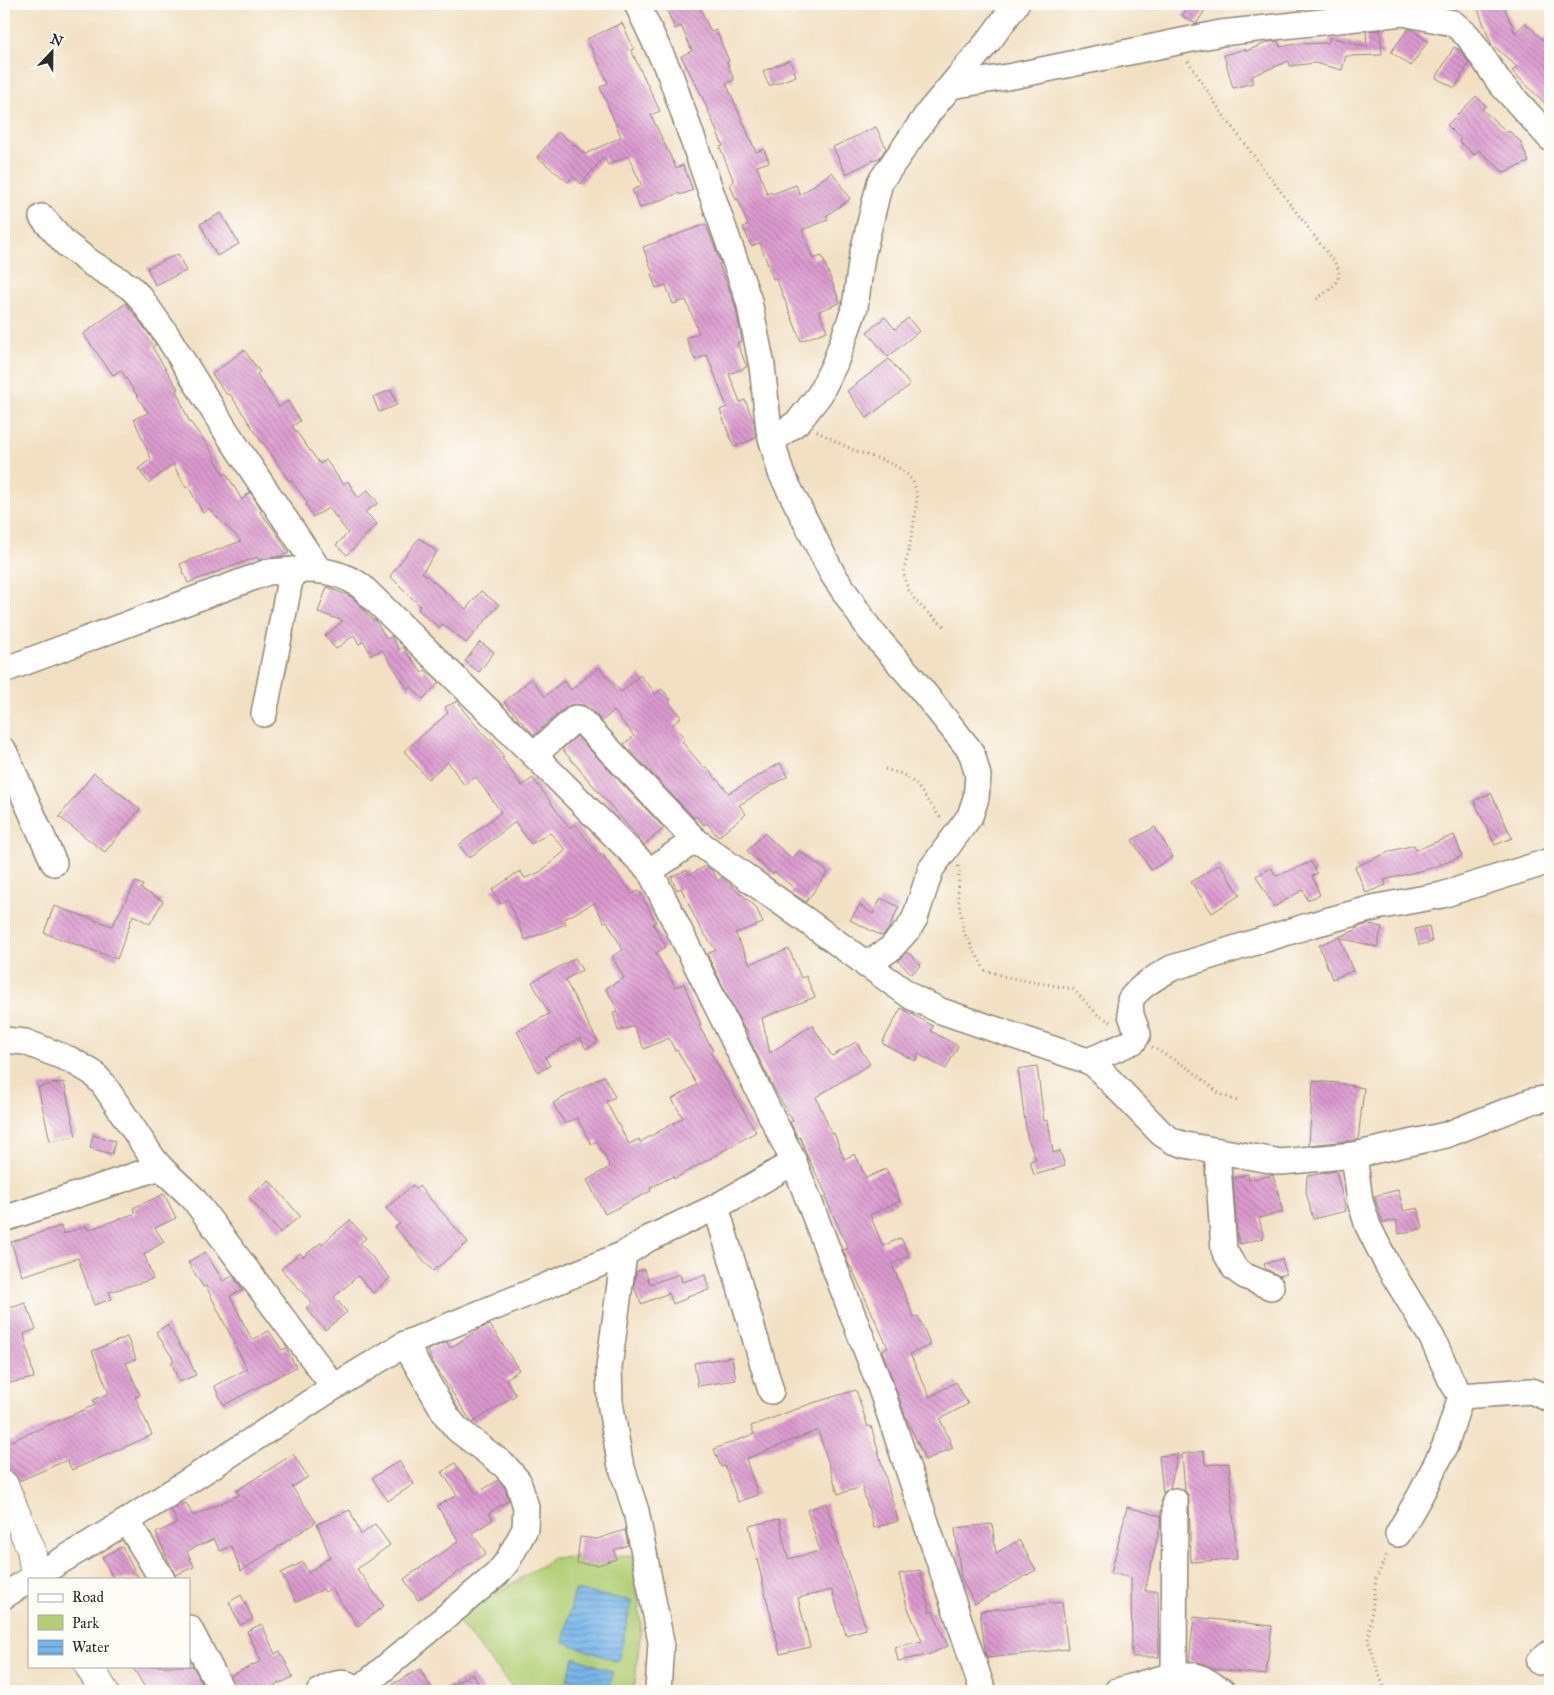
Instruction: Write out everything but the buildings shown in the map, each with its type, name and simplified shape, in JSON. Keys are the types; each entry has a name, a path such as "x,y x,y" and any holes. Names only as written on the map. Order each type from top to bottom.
{"highway":[{"path":"4,1485 31,1549 33,1578"},
{"path":"4,1516 19,1554 33,1578"},
{"path":"90,1668 104,1691"}],"street":[{"path":"637,4 670,74 749,301 762,366 768,430 781,473 832,573 870,630 913,679 969,749 978,776 976,798 970,816 931,869 910,928 890,949 866,965"},
{"path":"772,441 799,420 820,394 835,364 855,307 862,256 880,182 911,136 991,38 1016,4"},
{"path":"950,86 1013,76 1220,33 1403,12 1453,22 1468,36 1500,83 1550,138"},
{"path":"42,217 66,244 91,263 130,287 140,297 168,337 226,431 319,570"},
{"path":"264,714 292,570"},
{"path":"4,670 268,572 319,570 336,573 351,579 361,586 534,755 650,872 794,1162 880,1386 983,1691"},
{"path":"534,755 576,718 580,718 695,840 912,998 941,1011 1088,1061 1100,1069 1162,1134 1173,1141 1185,1145 1281,1162 1354,1155 1446,1135 1532,1101 1550,1098"},
{"path":"4,751 54,862"},
{"path":"650,872 695,840"},
{"path":"1088,1061 1126,1045 1137,1037 1137,1028 1130,1007 1130,1000 1137,991 1172,968 1311,925 1377,907 1442,895 1550,861"},
{"path":"4,1039 25,1042 52,1051 93,1072 160,1166 193,1198 334,1388"},
{"path":"1217,1151 1224,1250 1235,1269 1271,1287"},
{"path":"1354,1155 1360,1202 1368,1226 1387,1264 1432,1338 1451,1380 1461,1396 1445,1446 1398,1534"},
{"path":"33,1578 406,1344 624,1254 648,1239 716,1206 794,1162"},
{"path":"4,1219 160,1166"},
{"path":"716,1206 771,1391"},
{"path":"624,1254 609,1367 610,1402 620,1462 636,1511 661,1642 658,1691"},
{"path":"320,1691 339,1683 352,1686 357,1691 497,1574 507,1562 525,1529 526,1507 518,1481 505,1466 457,1429 446,1415 406,1344"},
{"path":"1461,1396 1531,1391 1550,1399"},
{"path":"1174,1676 1175,1501"},
{"path":"127,1520 161,1578"},
{"path":"4,1596 28,1581"},
{"path":"190,1630 222,1691"},
{"path":"1117,1691 1174,1676 1190,1674 1206,1680 1222,1691"}],"path":[{"path":"1176,42 1223,114 1338,266 1340,275 1337,282 1317,299"},
{"path":"799,420 846,446 895,466 909,477 916,490 904,580 906,588 926,612 944,626"},
{"path":"885,769 902,774 915,783 941,817 949,846 956,858 959,872 958,897 964,933 985,970 1006,977 1073,989 1098,1015 1123,1028 1190,1070 1220,1094 1237,1101"},
{"path":"1385,1691 1368,1641 1376,1579 1398,1534"}],"green space":[{"path":"633,1555 641,1626 634,1691 515,1691 456,1619 553,1558"}],"water":[{"path":"575,1590 632,1601 618,1662 563,1642"},
{"path":"574,1657 613,1672 609,1691 599,1691 567,1680"}]}
